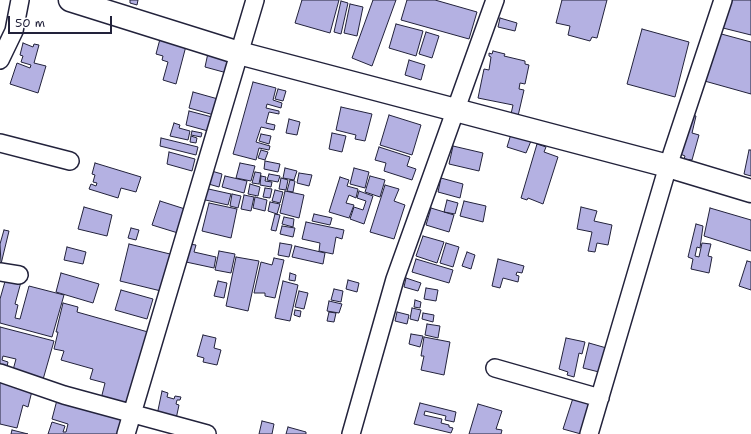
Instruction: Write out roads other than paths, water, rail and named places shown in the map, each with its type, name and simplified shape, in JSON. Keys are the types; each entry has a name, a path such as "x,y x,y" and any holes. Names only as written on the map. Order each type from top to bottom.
{"street":[{"path":"0,60 7,28 20,0"},
{"path":"70,0 239,53 668,166 751,191"},
{"path":"126,434 255,0"},
{"path":"351,434 395,279 495,0"},
{"path":"589,434 668,166 723,0"},
{"path":"0,143 70,161"},
{"path":"0,272 18,276"},
{"path":"495,368 600,398"},
{"path":"0,373 64,395 207,434"}]}
